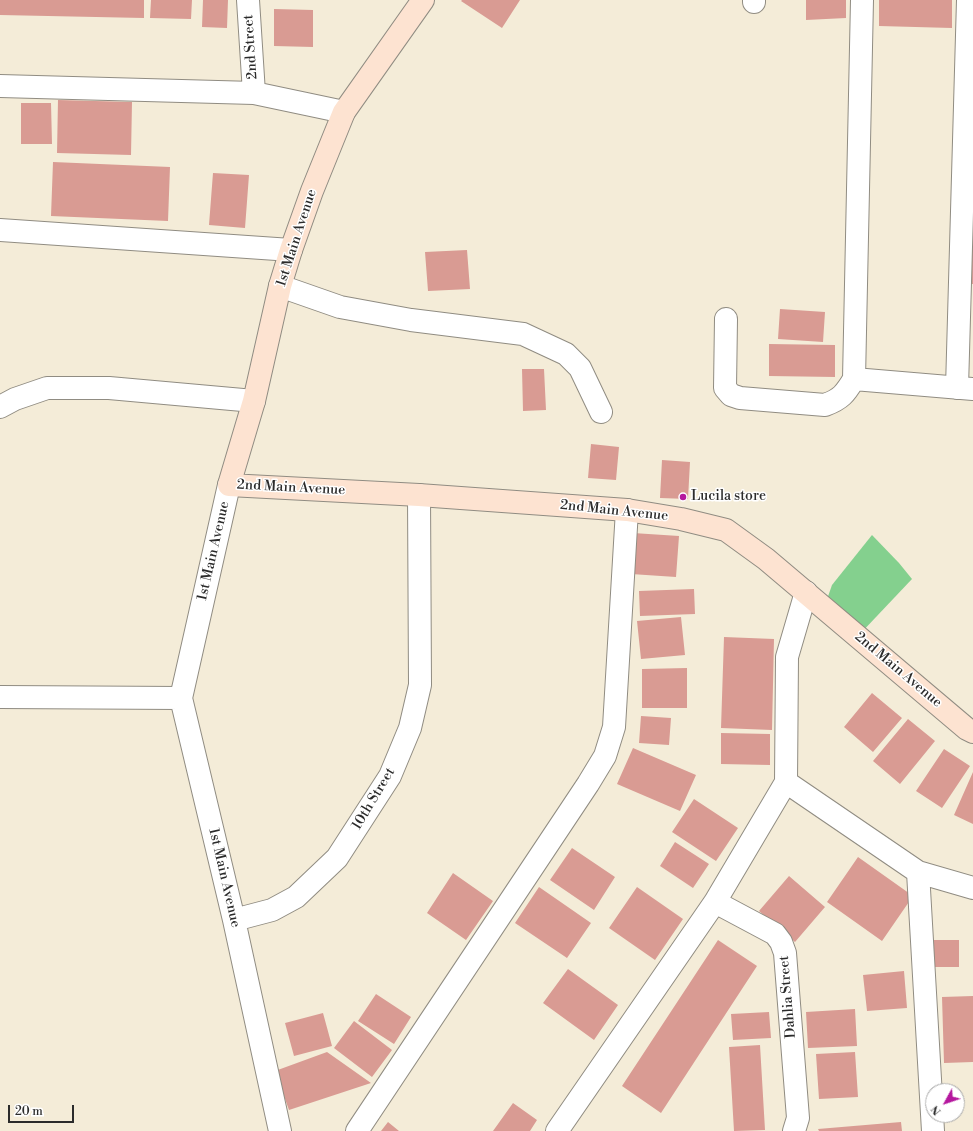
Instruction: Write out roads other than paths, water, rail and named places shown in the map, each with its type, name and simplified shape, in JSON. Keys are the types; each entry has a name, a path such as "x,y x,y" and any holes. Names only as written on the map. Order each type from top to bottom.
{"street":[{"name":"2nd Street","path":"248,0 254,93"},
{"name":"1st Main Avenue","path":"280,1131 234,920 181,698 229,485 254,401 280,286 291,250 312,191 344,112 423,0"},
{"path":"726,319 725,388 732,395 740,398 825,405 837,400 846,392 854,380 862,0"},
{"path":"854,380 965,389 968,0"},
{"path":"0,86 254,93 344,112"},
{"path":"0,230 291,250"},
{"path":"280,286 340,307 411,320 523,334 566,354 580,368 601,412"},
{"path":"0,407 15,399 47,388 109,388 254,401"},
{"name":"2nd Main Avenue","path":"229,485 419,495 627,510 681,519 726,530 766,559 967,729 973,732"},
{"name":"10th Street","path":"234,920 272,910 296,897 337,858 390,776 410,728 420,685 419,495"},
{"path":"357,1131 588,784 605,756 614,727 627,510"},
{"path":"557,1131 714,902 786,782 787,657 806,592"},
{"path":"0,697 181,698"},
{"path":"786,782 918,872 973,888"},
{"path":"918,872 933,1131"},
{"name":"Dahlia Street","path":"714,902 774,934 782,942 785,953 798,1118 794,1131"}],"place":[{"name":"Lucila store","path":"683,497"}]}
